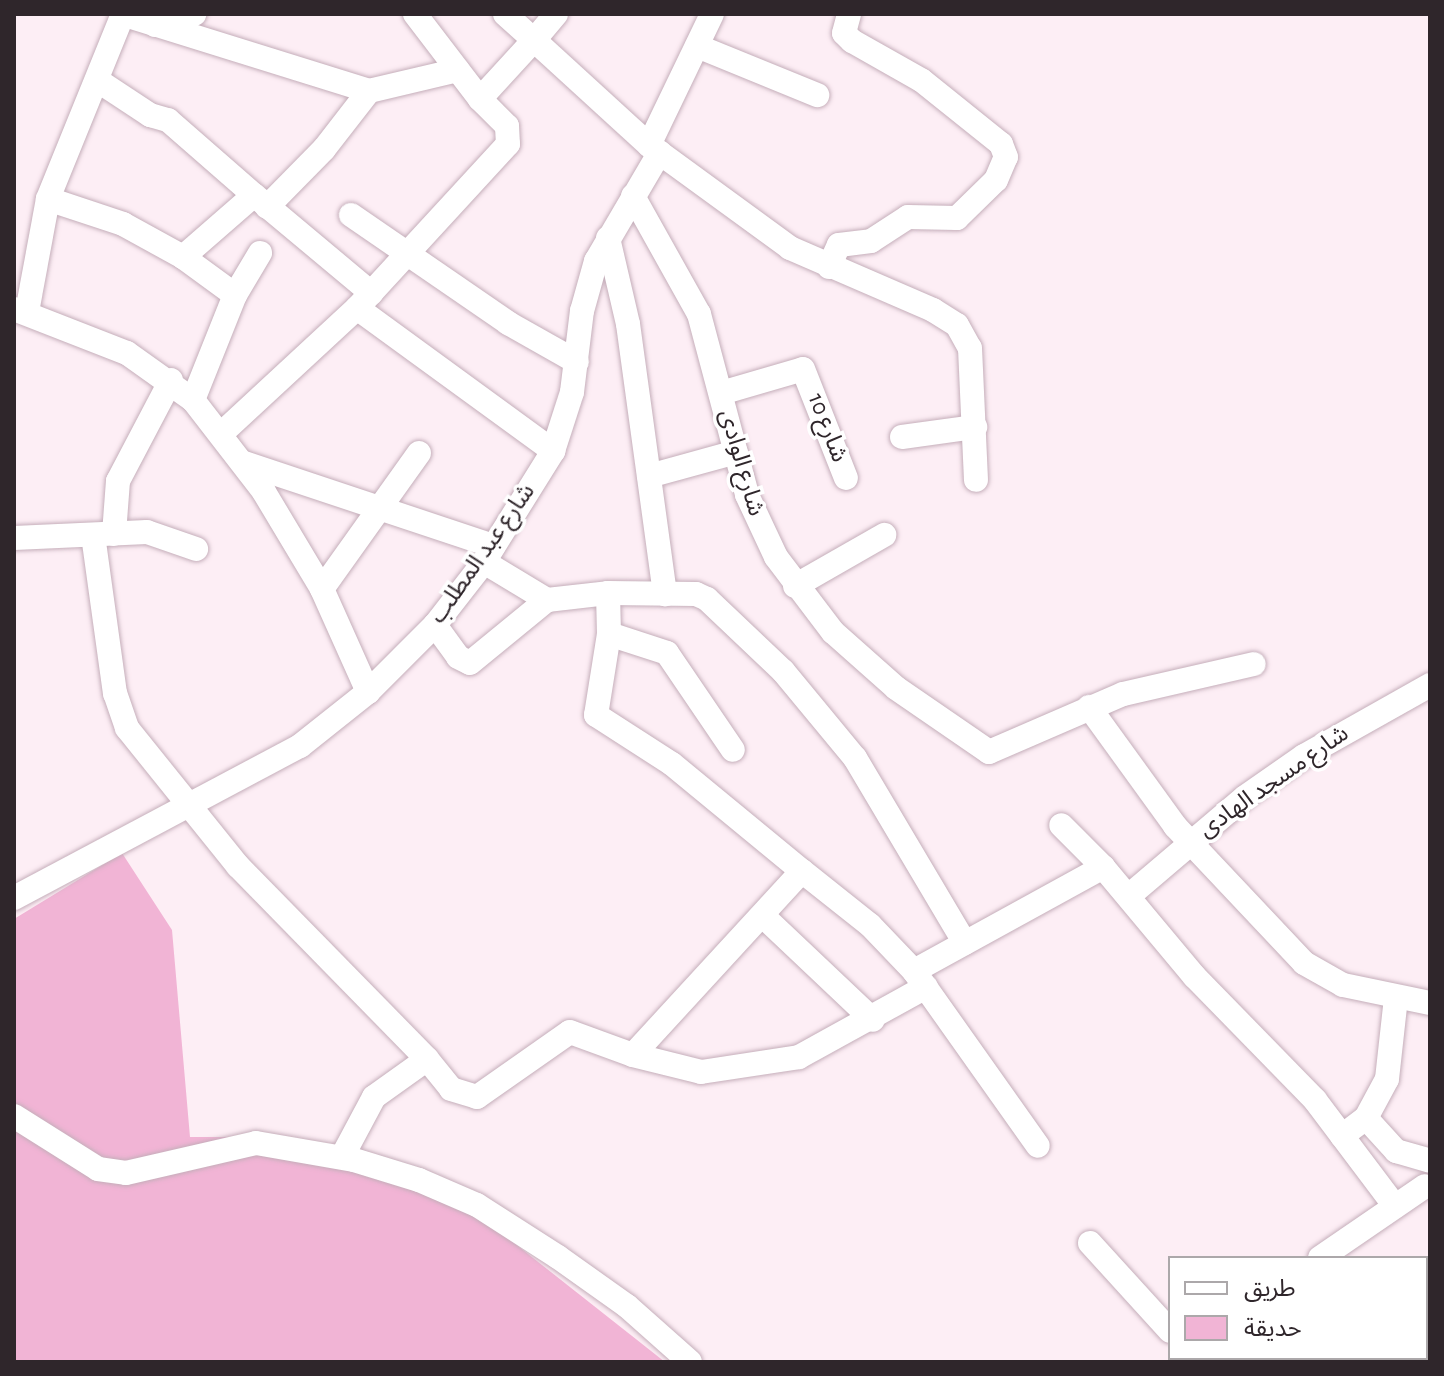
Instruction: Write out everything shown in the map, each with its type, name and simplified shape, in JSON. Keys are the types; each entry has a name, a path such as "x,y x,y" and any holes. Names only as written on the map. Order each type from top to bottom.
{"street":[{"path":"368,692 322,589 244,463 193,400 171,380 127,353 21,311 48,199 123,14 369,91 458,70"},
{"path":"155,25 194,14"},
{"path":"222,433 364,301 508,144 507,126 480,99 415,14"},
{"path":"505,14 655,149 790,248 933,310 957,325 970,348 976,480"},
{"path":"480,99 556,14"},
{"path":"829,267 839,245 871,241 908,217 957,218 996,180 1006,157 992,135 921,80 852,41 844,33 849,14"},
{"name":"شارع عبد المطلب","path":"14,898 186,803 263,769 368,692 435,625 489,554 553,451 577,362 587,286 608,238 633,196 655,149 710,15"},
{"path":"697,46 817,95"},
{"path":"97,80 150,115 168,120 260,201 364,301 553,451"},
{"path":"183,257 324,149 369,91"},
{"name":"شارع الوادى","path":"633,196 687,287 760,527 795,586 833,632 896,688 982,751 999,749 1021,734 1089,707"},
{"path":"48,199 106,217 183,257 235,295"},
{"path":"351,215 508,323 577,362"},
{"path":"608,238 628,324 665,594"},
{"path":"193,400 235,295 260,253"},
{"name":"شارع 10","path":"721,393 803,369 846,478"},
{"path":"171,380 118,481 104,534 120,714 186,803 238,866 427,1059 451,1089 477,1097 570,1032 633,1055 701,1072 799,1057 873,1020 965,943 1103,867"},
{"path":"902,437 975,427"},
{"path":"649,476 736,452"},
{"path":"322,589 419,453"},
{"path":"244,463 382,508 489,554 547,600"},
{"path":"14,538 157,533 196,549"},
{"path":"795,586 884,535"},
{"path":"608,593 609,634 595,705 600,720 672,764 870,925 920,979 1038,1146"},
{"path":"435,625 458,657 470,663 547,600 608,593 665,594 707,599 823,716 896,822 965,943"},
{"path":"609,634 667,653 733,750"},
{"path":"1254,664 1201,672 1089,707 1188,842 1304,963 1343,985 1430,1003"},
{"name":"شارع مسجد الهادى","path":"1130,895 1188,842 1304,756 1430,685"},
{"path":"1061,825 1130,895 1195,977 1273,1053 1395,1206"},
{"path":"633,1055 802,871"},
{"path":"763,916 873,1020"},
{"path":"1342,1136 1366,1118 1387,1079 1396,997"},
{"path":"342,1157 374,1097 427,1059"},
{"path":"14,1116 88,1164 126,1173 256,1143 342,1157 419,1180 503,1220 627,1306 690,1362"},
{"path":"1366,1118 1396,1151 1430,1161"},
{"path":"1323,1256 1425,1186"},
{"path":"1090,1243 1168,1329"}],"green space":[{"path":"122,853 172,930 190,1137 244,1137 452,1194 665,1362 14,1362 14,919"}]}
